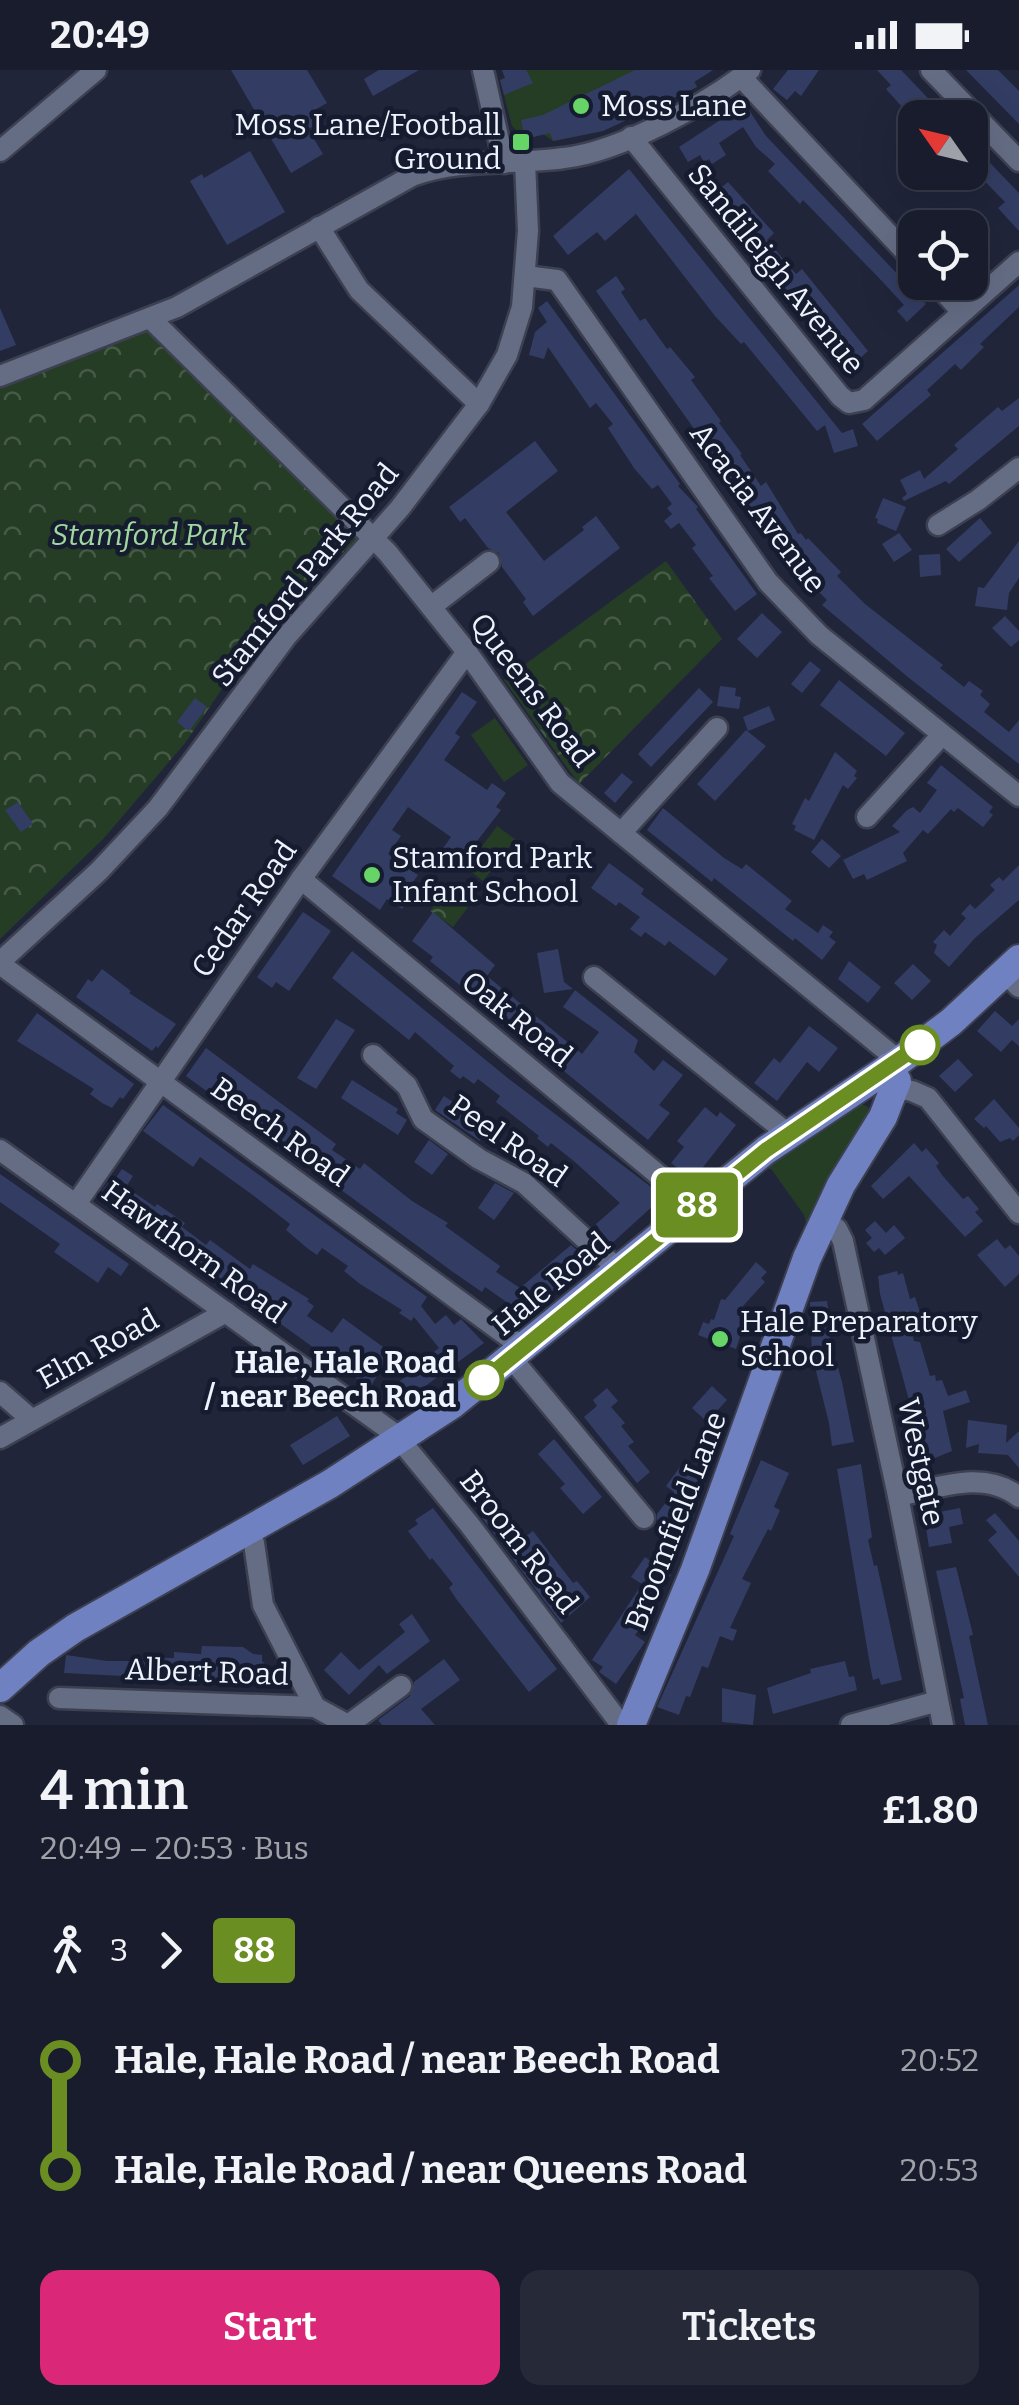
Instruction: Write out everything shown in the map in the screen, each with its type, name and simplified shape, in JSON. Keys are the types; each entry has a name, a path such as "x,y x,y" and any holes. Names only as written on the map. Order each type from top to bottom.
{"main road":[{"name":"Hale Road","path":"0,1688 30,1660 76,1628 400,1440 518,1354 788,1134 894,1072 1014,973"},
{"name":"Broomfield Lane","path":"630,1725 695,1570 823,1220 883,1117 894,1072"}],"street":[{"path":"0,150 96,70"},
{"name":"Stamford Park Road","path":"0,963 141,827 196,761 286,637 400,508 479,404 510,346 526,276 514,162 484,70"},
{"path":"931,70 1019,162"},
{"path":"0,376 151,319 392,185 423,172 581,156 631,137 709,98 746,74 898,243"},
{"name":"Sandileigh Avenue","path":"631,137 847,402 864,400 1019,262"},
{"path":"320,227 359,290 479,404"},
{"name":"Acacia Avenue","path":"526,276 557,280 768,582 819,635 1019,796"},
{"path":"951,300 962,312"},
{"name":"Queens Road","path":"151,319 373,538 432,606 560,783 912,1090 928,1098 1019,1213"},
{"path":"938,525 1019,468"},
{"path":"432,606 489,562"},
{"name":"Cedar Road","path":"76,1204 302,879 467,652"},
{"path":"621,833 717,728"},
{"path":"867,816 941,736"},
{"name":"Oak Road","path":"302,879 696,1206"},
{"name":"Beech Road","path":"0,963 464,1302 518,1354 644,1518"},
{"path":"594,977 788,1134"},
{"name":"Peel Road","path":"374,1055 406,1086 423,1119 479,1159 524,1184 620,1270"},
{"name":"Hawthorn Road","path":"0,1150 387,1426 400,1440"},
{"name":"Westgate","path":"823,1220 841,1234 898,1496 942,1725"},
{"name":"Elm Road","path":"0,1438 226,1312"},
{"path":"0,1392 32,1420"},
{"name":"Broom Road","path":"400,1440 616,1718 630,1725"},
{"path":"898,1496 980,1480 1001,1486 1019,1498"},
{"path":"249,1531 263,1606 315,1707"},
{"path":"348,1725 401,1686"},
{"name":"Albert Road","path":"58,1698 315,1707 348,1725"},
{"path":"851,1725 938,1701"},
{"path":"0,1716 13,1725"}],"green space":[{"name":"Moss Lane","path":"502,70 713,70 695,81 697,87 603,131 553,141 543,134 525,139 512,126 500,80 505,78"},
{"name":"Stamford Park","path":"152,326 360,538 278,607 185,743 104,838 0,939 0,383"},
{"path":"666,561 722,639 579,784 504,680"},
{"path":"495,718 528,765 504,782 471,735"},
{"path":"497,826 515,839 483,881 466,868"},
{"path":"452,895 468,907 453,927 430,911 437,902"},
{"path":"858,1103 869,1107 868,1117 806,1223 772,1170 764,1166"}],"building":[{"path":"231,70 307,70 327,103 309,113 316,125 308,129 323,154 291,173"},
{"path":"379,70 419,70 373,96 364,79"},
{"path":"502,70 526,70 533,83 504,95"},
{"path":"635,70 713,70 694,82 697,87 603,131 553,141 550,133 525,139 521,120 543,115"},
{"path":"788,70 819,70 801,96 795,91 787,100 773,89"},
{"path":"877,70 901,70 930,100 898,102 886,89 891,85"},
{"path":"966,70 998,70 1019,91 1019,124"},
{"path":"740,107 747,107 766,136 898,275 898,299 803,200 800,204 768,171 775,164 756,147 743,127 719,143 726,155 712,164 709,159 704,162 700,155 688,162 679,147"},
{"path":"250,151 285,212 227,245 190,181 202,174 204,178"},
{"path":"988,161 1019,193 1019,231 998,208 1005,202 988,185"},
{"path":"629,169 842,433 853,429 858,446 834,453 825,425 817,431 744,342 741,344 715,316 636,214 605,241 597,232 568,255 553,236"},
{"path":"728,182 774,233 767,240 796,274 802,269 868,351 852,372 713,201 711,196"},
{"path":"616,276 625,289 621,292 640,321 645,318 667,349 670,347 695,377 691,380 719,423 761,486 766,482 798,534 808,538 841,572 837,576 865,604 943,665 940,668 964,687 969,681 983,691 980,695 990,704 984,712 1009,732 1019,720 1019,764 822,605 827,600 791,565 596,291"},
{"path":"1019,285 1019,307 980,344 984,347 961,370 955,364 927,390 931,395 877,441 862,424"},
{"path":"899,300 922,300 926,304 907,322 897,311 904,305"},
{"path":"547,301 757,594 735,611 709,578 713,576 679,523 671,529 664,521 672,514 667,508 672,504 658,485 652,489 634,468 608,428 613,424 596,403 590,408 548,347 544,359 529,355 535,332 547,322 538,308"},
{"path":"0,308 16,345 0,351"},
{"path":"1019,398 1019,426 949,484 946,481 904,501 902,498 907,494 900,480 920,470 924,479 958,449 954,445 998,407 1002,411"},
{"path":"535,441 558,471 506,512 544,561 596,516 620,548 533,616 523,602 526,599 502,567 499,553 488,548 465,518 460,522 449,507"},
{"path":"883,498 906,507 896,531 877,523 875,518"},
{"path":"980,518 992,533 959,562 946,549"},
{"path":"899,533 912,550 894,562 882,544"},
{"path":"1019,541 1019,578 1009,593 1007,610 975,606 978,587 984,588"},
{"path":"940,554 941,575 920,577 919,555"},
{"path":"762,613 782,632 757,658 737,639"},
{"path":"1005,616 1019,631 1019,640 1011,647 992,628"},
{"path":"810,661 821,670 802,693 791,684"},
{"path":"839,680 905,733 886,756 820,705"},
{"path":"720,686 736,688 735,696 741,697 739,709 717,706"},
{"path":"699,688 713,702 651,767 638,754"},
{"path":"462,692 477,702 455,733 460,737 444,760 487,790 492,783 506,793 496,807 501,810 457,867 439,854 451,837 408,807 392,830 401,836 388,854 418,875 413,882 419,886 402,909 387,899 380,910 332,876"},
{"path":"195,698 207,707 189,731 177,722"},
{"path":"769,706 775,720 748,731 743,717"},
{"path":"746,730 766,746 715,801 697,784"},
{"path":"835,752 857,771 857,778 848,789 843,785 814,840 794,830 796,826 792,824"},
{"path":"941,765 993,807 989,812 993,815 983,827 958,808 954,812 951,809 928,834 923,830 903,853 907,861 867,880 864,874 853,879 843,860 900,832 892,826 907,810 913,807 920,813 937,790 927,783"},
{"path":"622,773 633,782 615,803 604,793"},
{"path":"18,802 33,824 21,832 5,810"},
{"path":"663,808 724,858 742,869 746,864 792,901 785,909 818,933 823,925 833,932 829,937 836,942 822,960 647,830"},
{"path":"822,839 841,856 829,868 811,852"},
{"path":"609,863 644,889 641,894 728,959 715,976 669,941 665,946 645,932 641,937 630,929 640,917 591,888"},
{"path":"1019,865 1019,900 949,967 934,953 937,945 933,942 944,930 950,936 966,918 961,914 970,904 975,909 995,890 990,885 999,877 1003,881"},
{"path":"303,912 331,931 289,991 276,982 272,988 257,977"},
{"path":"433,912 495,965 487,976 582,1054 599,1032 563,1007 575,990 638,1040 634,1052 654,1071 663,1060 683,1075 659,1105 670,1113 648,1140 492,1012 490,1015 479,1006 482,1003 430,961 433,957 412,941"},
{"path":"558,949 564,982 573,989 544,993 537,953"},
{"path":"352,951 509,1079 659,1193 655,1204 611,1244 596,1231 596,1224 620,1203 575,1162 551,1143 548,1147 496,1102 500,1096 478,1079 474,1084 463,1076 460,1079 450,1071 454,1066 415,1032 409,1040 332,978"},
{"path":"849,961 881,987 868,1003 838,979"},
{"path":"913,964 931,981 912,1000 894,983"},
{"path":"102,969 129,993 176,1024 158,1048 152,1051 76,997 88,979 92,982"},
{"path":"995,1011 1012,1026 1019,1019 1019,1046 1012,1040 1001,1052 977,1031"},
{"path":"37,1013 134,1084 123,1099 120,1097 112,1108 102,1103 90,1094 94,1089 17,1041"},
{"path":"336,1019 355,1030 316,1089 297,1078"},
{"path":"809,1026 838,1048 819,1072 807,1062 777,1101 754,1083 774,1058 780,1063"},
{"path":"206,1048 336,1144 332,1150 360,1169 364,1163 412,1201 448,1223 445,1226 500,1266 496,1272 520,1288 571,1245 589,1261 518,1325 503,1309 508,1303 485,1287 482,1292 453,1272 186,1076"},
{"path":"958,1059 973,1075 955,1092 939,1076"},
{"path":"352,1080 398,1109 396,1113 407,1120 398,1135 341,1098"},
{"path":"444,1096 490,1127 480,1141 435,1110"},
{"path":"994,1099 1019,1128 1013,1141 1010,1138 1000,1142 974,1119"},
{"path":"163,1105 427,1297 421,1306 435,1324 446,1315 454,1325 461,1319 484,1343 398,1406 387,1390 439,1348 414,1317 411,1321 399,1313 402,1310 360,1284 344,1271 348,1266 322,1248 317,1255 307,1248 286,1230 290,1224 254,1196 200,1157 193,1167 143,1131"},
{"path":"705,1107 717,1117 720,1112 736,1125 693,1180 671,1163 684,1147 677,1141"},
{"path":"429,1140 448,1154 432,1175 414,1162"},
{"path":"914,1143 922,1152 926,1148 939,1163 936,1166 942,1175 963,1199 968,1196 979,1209 975,1212 983,1221 965,1237 909,1176 883,1199 871,1186"},
{"path":"122,1169 133,1176 126,1187 185,1223 182,1227 206,1245 210,1240 250,1269 253,1264 309,1299 314,1306 307,1316 332,1333 343,1318 390,1352 370,1388 100,1194"},
{"path":"0,1174 129,1264 121,1276 108,1267 98,1283 54,1252 60,1244 0,1202"},
{"path":"495,1183 514,1193 494,1220 478,1208"},
{"path":"875,1221 886,1233 894,1225 905,1238 885,1255 879,1248 874,1252 866,1243 872,1238 865,1230"},
{"path":"997,1239 1005,1249 1010,1245 1019,1256 1019,1274 1005,1287 977,1255"},
{"path":"756,1262 767,1272 761,1278 765,1282 743,1306 749,1308 736,1349 698,1335 703,1322 709,1324 714,1320 721,1299 725,1300"},
{"path":"897,1271 898,1275 903,1273 910,1299 915,1297 921,1315 908,1319 930,1376 942,1380 948,1396 966,1390 970,1402 943,1411 952,1451 930,1460 929,1454 924,1455 880,1294 878,1276"},
{"path":"827,1301 831,1328 827,1328 854,1442 832,1446 812,1355 810,1302"},
{"path":"712,1386 727,1400 707,1422 692,1408"},
{"path":"607,1388 618,1401 611,1407 634,1442 628,1446 650,1472 637,1483 584,1417 597,1406 593,1400"},
{"path":"337,1416 350,1436 303,1465 290,1445"},
{"path":"968,1420 1007,1425 1006,1443 1019,1431 1019,1468 1008,1455 978,1453 979,1444 966,1448"},
{"path":"554,1439 602,1497 583,1514 560,1488 565,1484 538,1454"},
{"path":"761,1460 789,1473 774,1507 780,1510 771,1531 768,1529 742,1579 751,1583 730,1628 737,1630 733,1641 720,1636 708,1668 702,1666 679,1715 657,1707 734,1536 730,1534"},
{"path":"861,1464 872,1537 868,1540 902,1680 881,1685 879,1678 873,1680 837,1469"},
{"path":"680,1467 699,1481 681,1507 694,1516 680,1535 657,1519 657,1514 674,1492 666,1486"},
{"path":"433,1508 557,1669 529,1692 457,1600 449,1588 453,1584 408,1531 418,1524 415,1520"},
{"path":"495,1508 505,1522 512,1517 526,1536 533,1531 573,1583 577,1581 590,1597 561,1623 482,1518"},
{"path":"960,1508 963,1524 949,1527 952,1543 929,1547 924,1515"},
{"path":"995,1513 1019,1541 1019,1577 988,1540 997,1532 986,1520"},
{"path":"645,1557 671,1575 650,1604 655,1607 635,1635 645,1642 616,1684 599,1672 603,1667 592,1660 642,1584 631,1577"},
{"path":"956,1567 973,1635 969,1636 988,1725 965,1725 960,1699 964,1698 936,1571"},
{"path":"412,1614 430,1641 387,1674 379,1665 349,1695 324,1670 341,1652 359,1670 405,1632 399,1624"},
{"path":"202,1646 243,1647 262,1655 262,1661 273,1672 263,1683 64,1673 66,1655 131,1661 131,1657 174,1658 174,1652 201,1654"},
{"path":"444,1659 460,1680 421,1709 435,1725 382,1725 378,1720 410,1696 414,1682"},
{"path":"845,1661 857,1690 773,1714 767,1688 811,1673 810,1669"},
{"path":"722,1688 756,1695 753,1725 722,1722"}],"bus line":[{"name":"88","path":"484,1380 766,1150 920,1045"}],"place":[{"name":"Moss Lane","path":"581,106"},
{"name":"Moss Lane/Football Ground","path":"521,142"},
{"name":"Stamford Park Infant School","path":"372,875"},
{"name":"Hale Preparatory School","path":"720,1339"},
{"name":"Hale, Hale Road / near Beech Road","path":"484,1380"}]}
